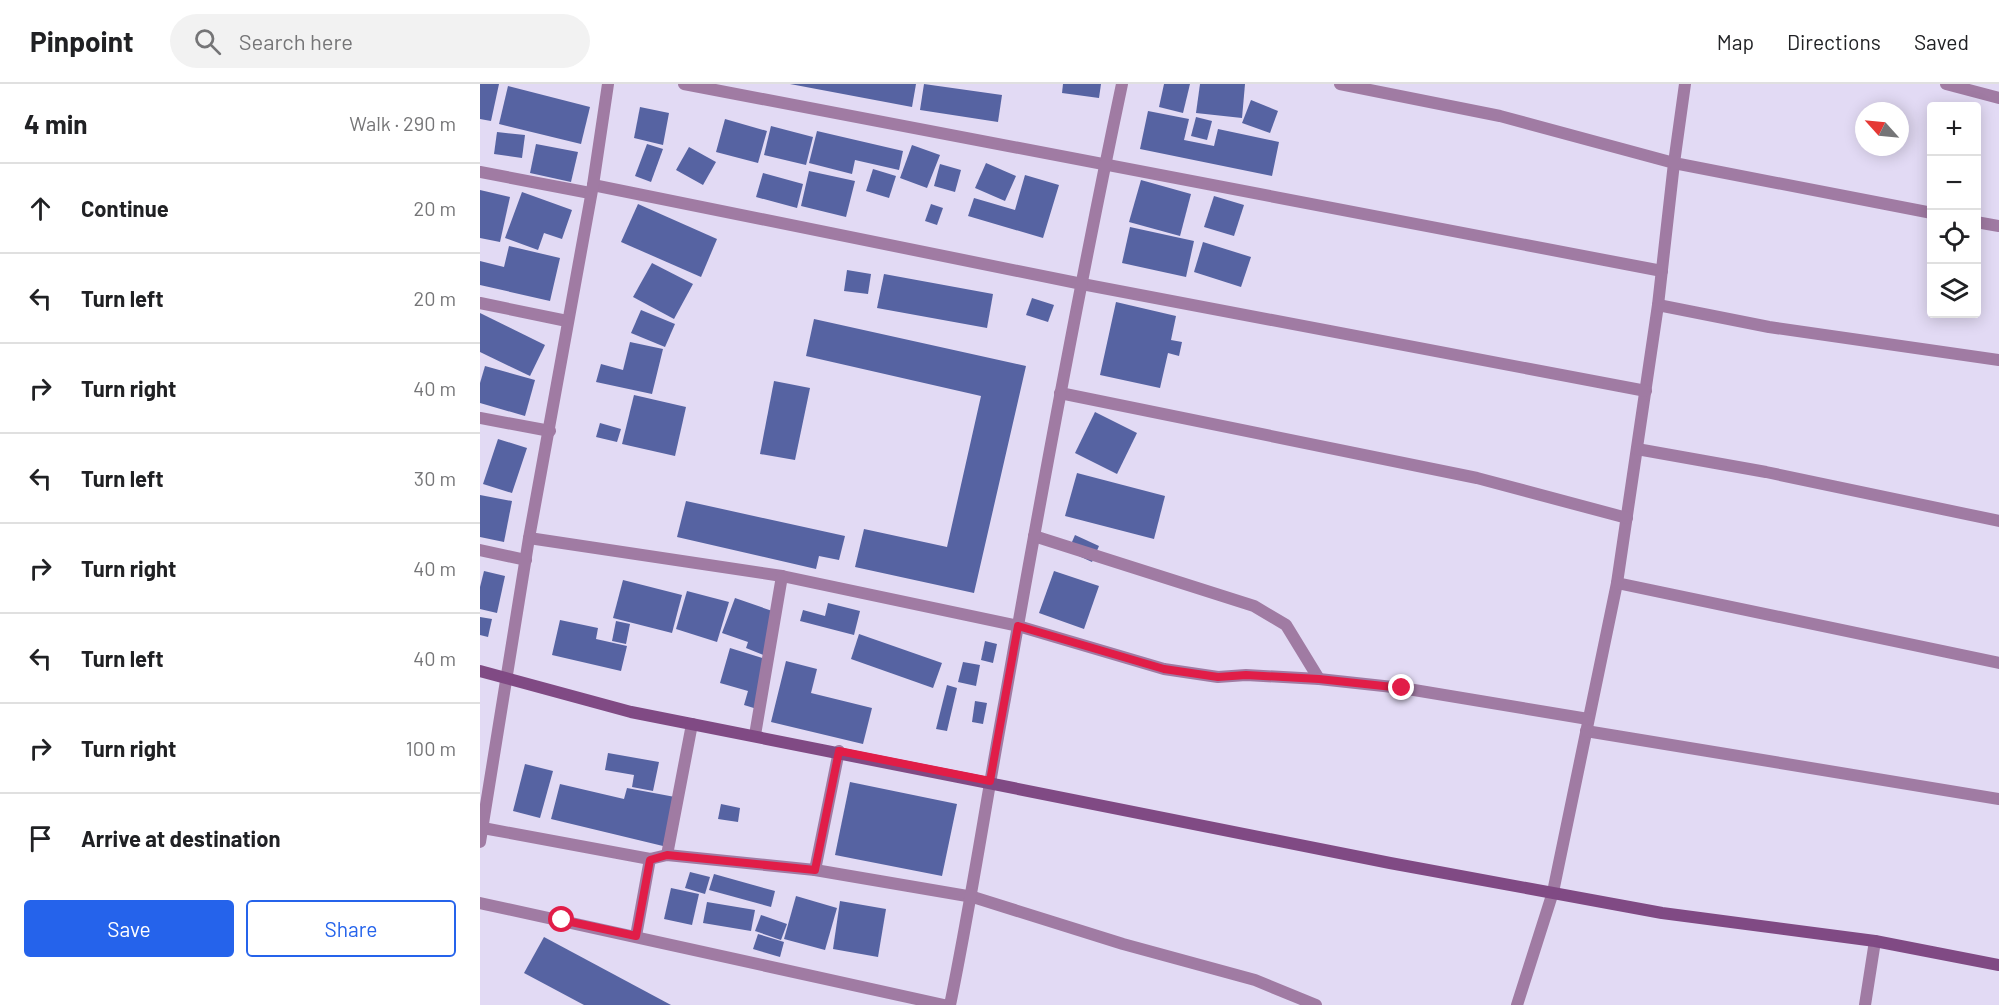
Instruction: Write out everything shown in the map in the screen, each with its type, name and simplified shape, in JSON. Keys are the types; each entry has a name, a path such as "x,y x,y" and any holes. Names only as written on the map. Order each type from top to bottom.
{"street":[{"path":"480,842 509,677 529,538 550,431 608,84"},
{"path":"684,84 1662,271"},
{"path":"950,1005 973,897 990,781 1060,393 1122,84"},
{"path":"1340,84 1500,116 1674,164 1927,212"},
{"path":"1517,1005 1553,892 1617,583 1658,305 1685,84"},
{"path":"1946,84 1999,98"},
{"path":"480,172 591,189 1646,391"},
{"path":"1981,223 1999,226"},
{"path":"480,303 567,321"},
{"path":"1658,305 1769,327 1999,360"},
{"path":"1060,393 1477,478 1627,518"},
{"path":"480,418 550,431"},
{"path":"1637,449 1766,472 1999,521"},
{"path":"1034,536 1254,606 1286,625 1319,679"},
{"path":"529,538 782,576 1018,626 1164,669 1218,677 1246,675 1319,679 1402,688 1587,725 1999,799"},
{"path":"480,550 526,560"},
{"path":"755,735 782,576"},
{"path":"1617,583 1999,663"},
{"path":"480,671 509,677 631,712 990,781 1390,863 1662,913 1875,941 1999,964"},
{"path":"667,855 692,724"},
{"path":"815,870 839,751"},
{"path":"483,828 650,860 667,855 815,870 973,897 1123,944 1255,980 1316,1005"},
{"path":"636,936 650,860"},
{"path":"480,903 944,1005"},
{"path":"1865,1005 1875,941"}],"building":[{"path":"480,84 499,84 491,121 480,119"},
{"path":"790,84 916,84 912,107"},
{"path":"924,84 1002,95 998,122 920,110"},
{"path":"1063,84 1101,84 1099,98 1062,93"},
{"path":"1164,84 1190,84 1183,113 1159,107"},
{"path":"1200,84 1245,84 1242,118 1196,113"},
{"path":"508,86 590,107 581,144 499,124"},
{"path":"1251,100 1278,111 1270,133 1242,123"},
{"path":"640,107 669,113 663,145 634,138"},
{"path":"1148,111 1189,119 1184,140 1214,146 1218,129 1279,142 1272,176 1140,149"},
{"path":"1196,117 1212,121 1207,140 1191,136"},
{"path":"725,119 767,131 758,163 716,152"},
{"path":"771,126 813,137 806,165 764,155"},
{"path":"817,131 903,151 899,170 855,160 852,174 809,163"},
{"path":"497,132 525,135 522,158 494,154"},
{"path":"536,144 578,152 571,182 530,173"},
{"path":"647,144 663,149 651,182 635,176"},
{"path":"912,145 940,155 927,188 900,178"},
{"path":"689,147 716,162 703,185 676,170"},
{"path":"986,163 1016,176 1005,201 975,188"},
{"path":"940,164 961,170 955,192 934,186"},
{"path":"873,169 896,176 889,198 866,191"},
{"path":"809,171 855,181 846,217 801,206"},
{"path":"763,173 803,184 797,208 756,197"},
{"path":"1025,175 1059,185 1043,238 968,216 974,198 1015,210"},
{"path":"1141,180 1191,194 1180,236 1129,222"},
{"path":"480,190 510,197 500,242 480,238"},
{"path":"522,192 572,210 562,239 544,233 538,250 505,238"},
{"path":"1214,196 1244,205 1234,236 1204,227"},
{"path":"638,204 717,239 701,277 621,242"},
{"path":"931,204 943,208 937,225 925,221"},
{"path":"1130,227 1194,241 1186,277 1122,263"},
{"path":"1203,242 1251,257 1241,287 1194,272"},
{"path":"509,246 560,258 550,301 480,285 480,261 504,267"},
{"path":"652,263 693,284 674,319 633,297"},
{"path":"847,270 871,274 868,294 844,291"},
{"path":"884,274 993,294 987,328 877,308"},
{"path":"1032,298 1054,305 1048,322 1026,315"},
{"path":"1116,302 1176,316 1171,340 1182,342 1179,356 1168,353 1160,388 1100,375"},
{"path":"641,310 675,324 665,347 631,333"},
{"path":"480,313 545,345 530,376 480,352"},
{"path":"814,319 1026,366 974,593 855,567 864,529 947,547 981,396 806,356"},
{"path":"630,342 663,349 652,394 596,382 601,364 623,370"},
{"path":"485,366 535,380 525,416 480,403 480,383"},
{"path":"774,381 810,388 795,460 760,454"},
{"path":"634,395 686,407 675,456 622,444"},
{"path":"1095,412 1137,433 1117,474 1075,453"},
{"path":"600,423 621,429 617,442 596,437"},
{"path":"498,439 527,448 512,493 483,484"},
{"path":"1077,473 1165,496 1154,539 1065,516"},
{"path":"480,495 512,501 504,542 480,537"},
{"path":"686,501 845,536 839,560 819,556 816,569 677,537"},
{"path":"1075,535 1099,546 1092,562 1068,551"},
{"path":"484,571 505,576 497,613 480,609 480,587"},
{"path":"1054,571 1099,586 1084,629 1039,613"},
{"path":"623,580 682,595 672,633 613,618"},
{"path":"687,591 729,602 717,642 676,629"},
{"path":"735,598 781,614 766,656 746,648 748,642 722,633"},
{"path":"828,603 860,611 854,635 800,621 803,610 825,616"},
{"path":"480,617 492,619 488,637 480,635"},
{"path":"560,620 598,628 596,639 627,646 621,671 552,655"},
{"path":"616,621 630,624 626,644 612,641"},
{"path":"859,634 942,663 933,688 851,659"},
{"path":"985,641 997,644 993,663 981,660"},
{"path":"730,648 772,661 757,709 744,705 748,691 720,683"},
{"path":"786,661 817,669 811,693 872,708 863,744 771,722"},
{"path":"963,662 980,665 976,686 958,682"},
{"path":"947,685 957,688 947,731 936,729"},
{"path":"975,701 987,703 983,724 972,722"},
{"path":"608,753 659,762 653,791 632,787 634,775 605,770"},
{"path":"525,764 553,771 540,818 513,811"},
{"path":"850,782 957,804 942,876 835,855"},
{"path":"560,784 624,799 627,788 675,797 663,846 551,819"},
{"path":"721,804 740,808 738,822 718,819"},
{"path":"690,872 710,877 705,894 685,888"},
{"path":"714,874 775,891 771,907 709,890"},
{"path":"671,888 699,894 692,925 664,919"},
{"path":"796,896 837,908 825,950 784,939"},
{"path":"840,901 886,909 878,957 833,949"},
{"path":"707,902 755,910 751,931 703,923"},
{"path":"761,915 787,924 781,940 755,931"},
{"path":"758,934 784,942 780,957 753,949"},
{"path":"544,937 671,1005 584,1005 524,973"}],"route":[{"path":"562,920 636,936 650,860 667,855 815,870 839,751 990,781 1018,626 1164,669 1218,677 1246,675 1319,679 1402,688"}]}
